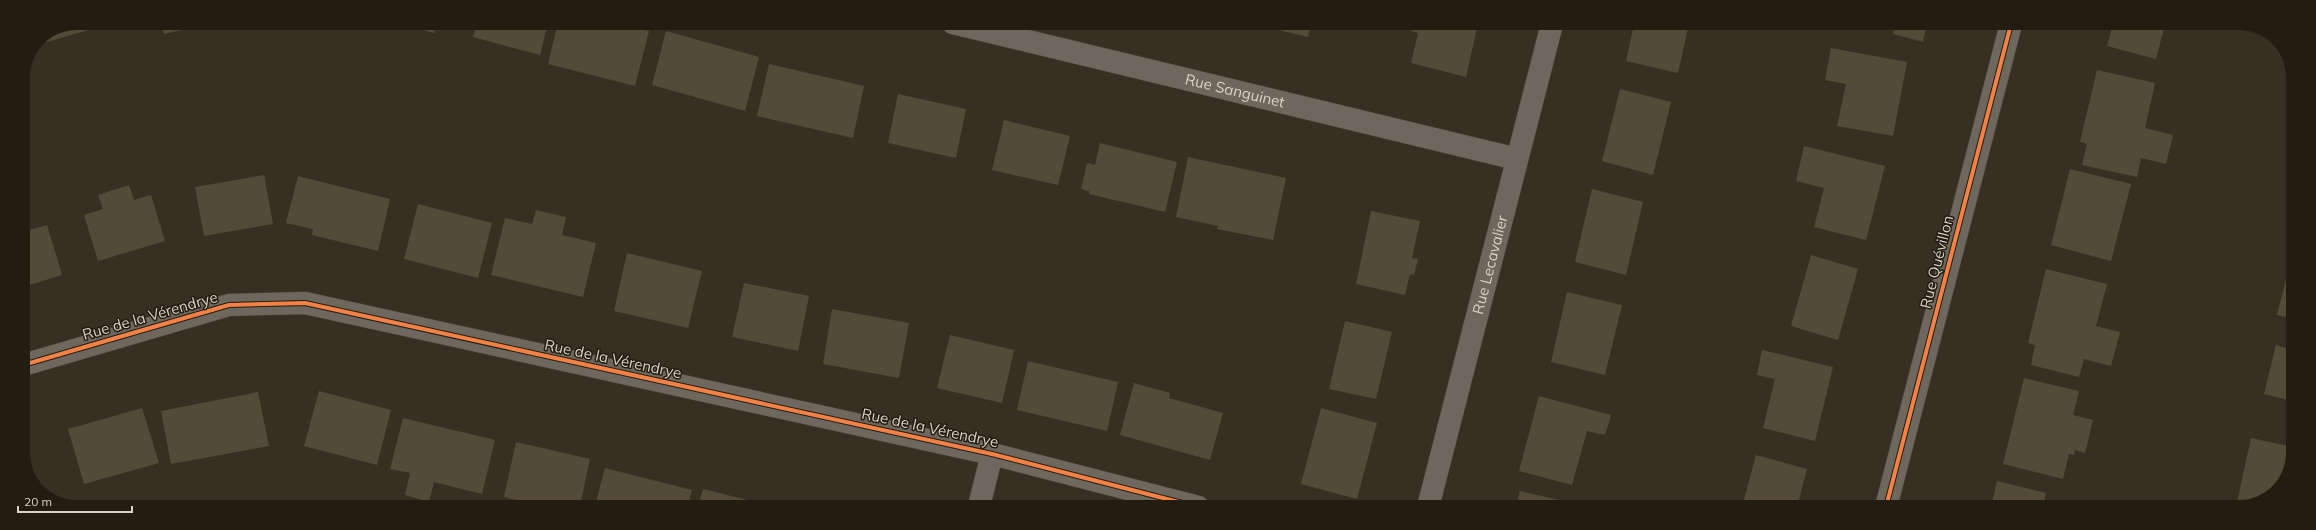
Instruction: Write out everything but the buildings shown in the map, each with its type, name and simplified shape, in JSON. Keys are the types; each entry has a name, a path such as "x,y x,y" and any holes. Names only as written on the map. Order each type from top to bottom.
{"street":[{"name":"Rue Sanguinet","path":"982,30 1517,159"},
{"name":"Rue Lecavalier","path":"1430,500 1550,30"},
{"name":"Rue Quévillon","path":"1888,500 2009,30"},
{"name":"Rue de la Vérendrye","path":"30,363 229,305 305,304 992,454 1174,500"},
{"path":"980,500 992,454"}],"cycle path":[{"path":"1888,500 2009,30"},
{"path":"30,363 229,305 305,303 992,454 1171,500"}]}
